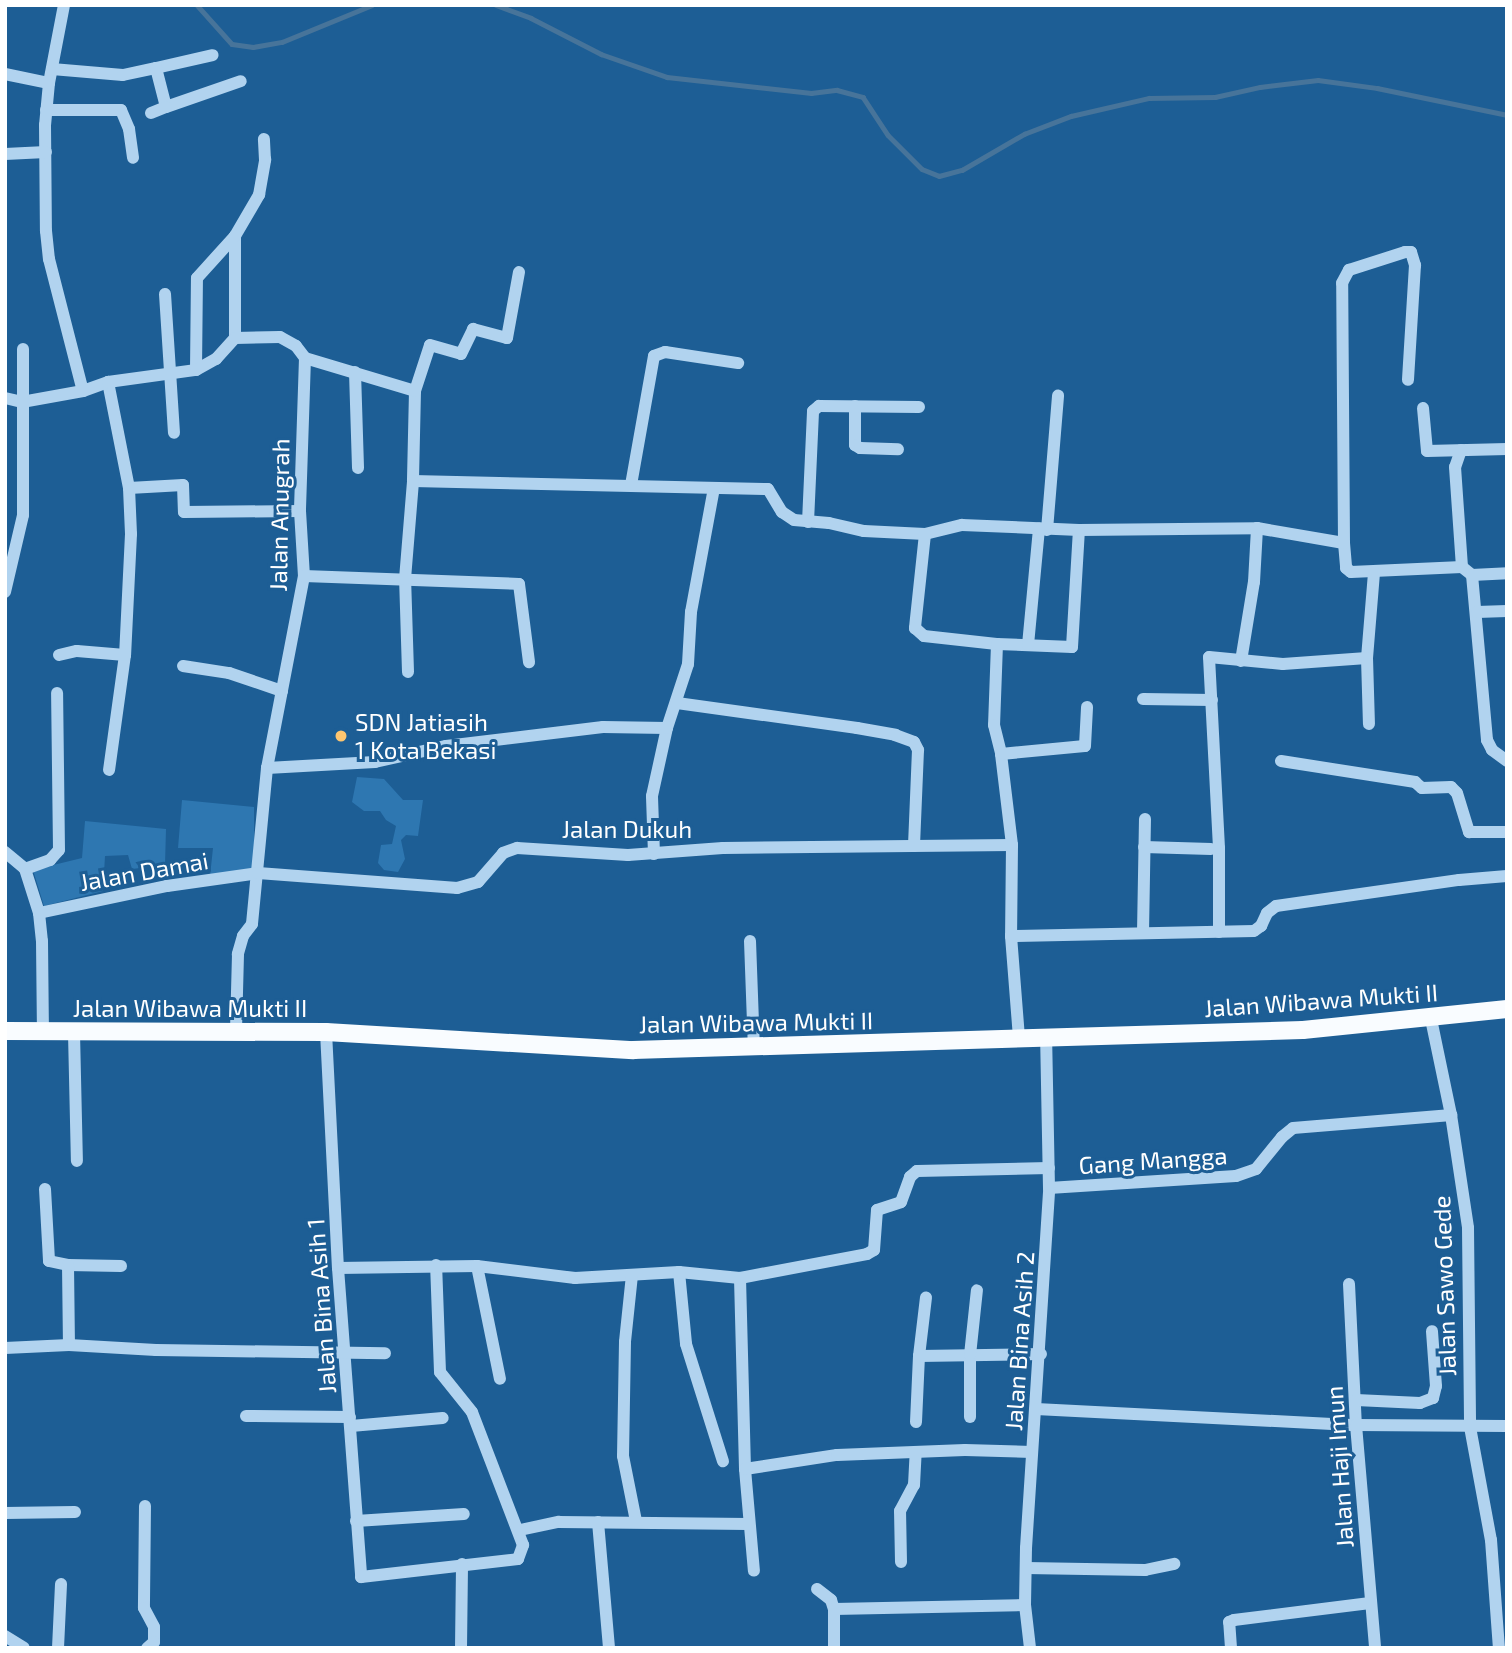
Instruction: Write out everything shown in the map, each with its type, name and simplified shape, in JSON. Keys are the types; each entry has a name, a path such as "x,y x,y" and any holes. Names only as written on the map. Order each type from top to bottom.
{"main road":[{"name":"Jalan Wibawa Mukti II","path":"5,1031 326,1032 633,1050 1303,1030 1431,1019 1507,1009"}],"street":[{"path":"64,5 46,110 49,259 82,391"},
{"path":"52,69 70,73 123,75 213,55"},
{"path":"156,68 166,107"},
{"path":"5,74 49,83"},
{"path":"151,113 240,81"},
{"path":"46,110 121,110 129,129 133,159"},
{"path":"196,370 197,278 235,236 259,194 265,160 264,139"},
{"path":"5,153 46,152"},
{"path":"5,398 22,402 82,391 108,382 170,375 196,370 216,359 235,338 235,236"},
{"path":"1408,380 1415,265 1411,253 1405,252 1349,270 1342,283 1346,568 1351,572 1507,573"},
{"path":"408,672 405,579 415,391 430,345 461,355 472,329 507,338 519,272"},
{"path":"165,294 174,433"},
{"path":"235,338 280,337 296,346 304,358 415,391"},
{"path":"5,592 23,515 23,349"},
{"path":"631,485 654,356 665,352 738,363"},
{"name":"Jalan Anugrah","path":"236,1032 237,954 243,936 252,924 267,768 303,576 300,511 304,358"},
{"path":"355,372 358,468"},
{"path":"108,382 129,488 130,597 109,770"},
{"path":"1028,645 1058,396"},
{"path":"808,522 813,411 818,406 919,407"},
{"path":"855,406 855,444 860,448 898,449"},
{"path":"1423,408 1427,451 1461,450 1465,447 1507,449"},
{"path":"1461,450 1455,467 1467,571 1477,612 1487,740 1492,750 1507,761"},
{"path":"412,481 768,489 782,512 794,520 828,523 864,531 925,534 962,525 1079,530 1257,528 1345,543"},
{"path":"129,488 183,485 184,512 300,511"},
{"path":"654,854 652,796 667,728 688,664 691,612 714,488"},
{"path":"1241,661 1254,582 1257,528"},
{"path":"925,534 915,628 924,636 1072,647 1079,530"},
{"path":"1369,724 1367,658 1374,572"},
{"path":"303,576 519,584 529,662"},
{"path":"1477,612 1507,611"},
{"path":"998,643 994,725 1001,754 1012,845 1012,936 1019,1037"},
{"path":"59,655 77,651 125,655"},
{"path":"1215,928 1219,848 1209,657 1283,664 1367,658"},
{"path":"183,666 229,673 282,691"},
{"path":"25,869 50,860 59,850 57,693"},
{"path":"1143,699 1212,700"},
{"path":"677,703 857,728 895,735 914,742 918,750 914,846"},
{"path":"1001,754 1084,746 1087,707"},
{"path":"267,768 375,762 446,746 603,727 667,728"},
{"path":"1281,761 1415,782 1422,788 1451,788 1457,793 1469,832 1507,832"},
{"path":"1143,929 1145,819"},
{"name":"Jalan Dukuh","path":"258,873 457,888 478,882 503,853 517,848 654,854 723,848 1012,845"},
{"path":"1144,847 1211,849"},
{"path":"5,852 25,869 39,913 43,941 43,1033"},
{"name":"Jalan Damai","path":"39,913 154,888 258,873"},
{"path":"1012,936 1143,929 1215,928 1254,931 1261,926 1267,912 1276,906 1459,880 1507,876"},
{"path":"750,942 754,1048"},
{"name":"Jalan Sawo Gede","path":"1431,1019 1451,1115 1468,1228 1470,1427 1491,1540 1499,1648"},
{"name":"Jalan Bina Asih 1","path":"326,1032 338,1268 361,1577 462,1564"},
{"path":"74,1033 77,1161"},
{"name":"Jalan Bina Asih 2","path":"1030,1648 1025,1605 1026,1568 1049,1188 1046,1037"},
{"name":"Gang Mangga","path":"1049,1188 1236,1176 1256,1169 1282,1137 1293,1128 1451,1115"},
{"path":"338,1268 477,1266 575,1278 679,1272 740,1278 867,1254 874,1250 877,1210 901,1202 910,1177 918,1171 1048,1168"},
{"path":"45,1189 49,1261 68,1265 121,1266"},
{"path":"68,1265 69,1345"},
{"path":"436,1265 440,1372 472,1412 520,1530 523,1545 519,1559 462,1564 461,1648"},
{"path":"477,1266 500,1379"},
{"path":"679,1272 686,1344 723,1461"},
{"path":"632,1275 625,1342 624,1456 636,1521"},
{"path":"740,1278 745,1469 754,1572"},
{"name":"Jalan Haji Imun","path":"1349,1284 1356,1425 1375,1648"},
{"path":"970,1417 970,1355 977,1290"},
{"path":"916,1422 919,1356 926,1297"},
{"path":"1356,1400 1420,1404 1433,1398 1436,1386 1432,1331"},
{"path":"5,1348 69,1345 385,1353"},
{"path":"919,1356 1041,1354"},
{"path":"1036,1409 1356,1425 1507,1426"},
{"path":"246,1416 350,1422 443,1418"},
{"path":"745,1469 837,1455 916,1451 1032,1452"},
{"path":"901,1562 900,1511 914,1485 916,1451"},
{"path":"145,1506 144,1608 154,1627 154,1642 147,1648"},
{"path":"5,1513 75,1512"},
{"path":"356,1521 464,1514"},
{"path":"598,1521 609,1648"},
{"path":"520,1530 559,1522 748,1524"},
{"path":"1026,1568 1145,1570 1174,1564"},
{"path":"58,1648 61,1584"},
{"path":"817,1588 831,1600 834,1609 834,1648"},
{"path":"1231,1648 1229,1622 1234,1620 1370,1603"},
{"path":"834,1609 1025,1605"},
{"path":"5,1636 24,1648"}],"shaded area":[{"path":"357,777 384,779 403,800 423,800 418,836 406,835 401,840 405,859 398,872 384,870 378,863 381,845 392,844 396,826 386,820 380,811 364,811 352,802"},
{"path":"182,800 254,807 254,870 210,876 213,848 178,848"},
{"path":"85,821 166,829 165,865 132,869 128,855 105,856 103,891 44,906 33,870 82,858"}],"waterway":[{"path":"197,5 232,44 253,47 282,42 372,5"},
{"path":"496,5 531,18 601,54 667,77 811,93 837,90 863,97 888,135 922,169 939,176 962,170 1024,134 1071,116 1149,98 1215,97 1260,87 1318,80 1377,88 1507,115"}],"place":[{"name":"SDN Jatiasih 1 Kota Bekasi","path":"341,736"}]}
